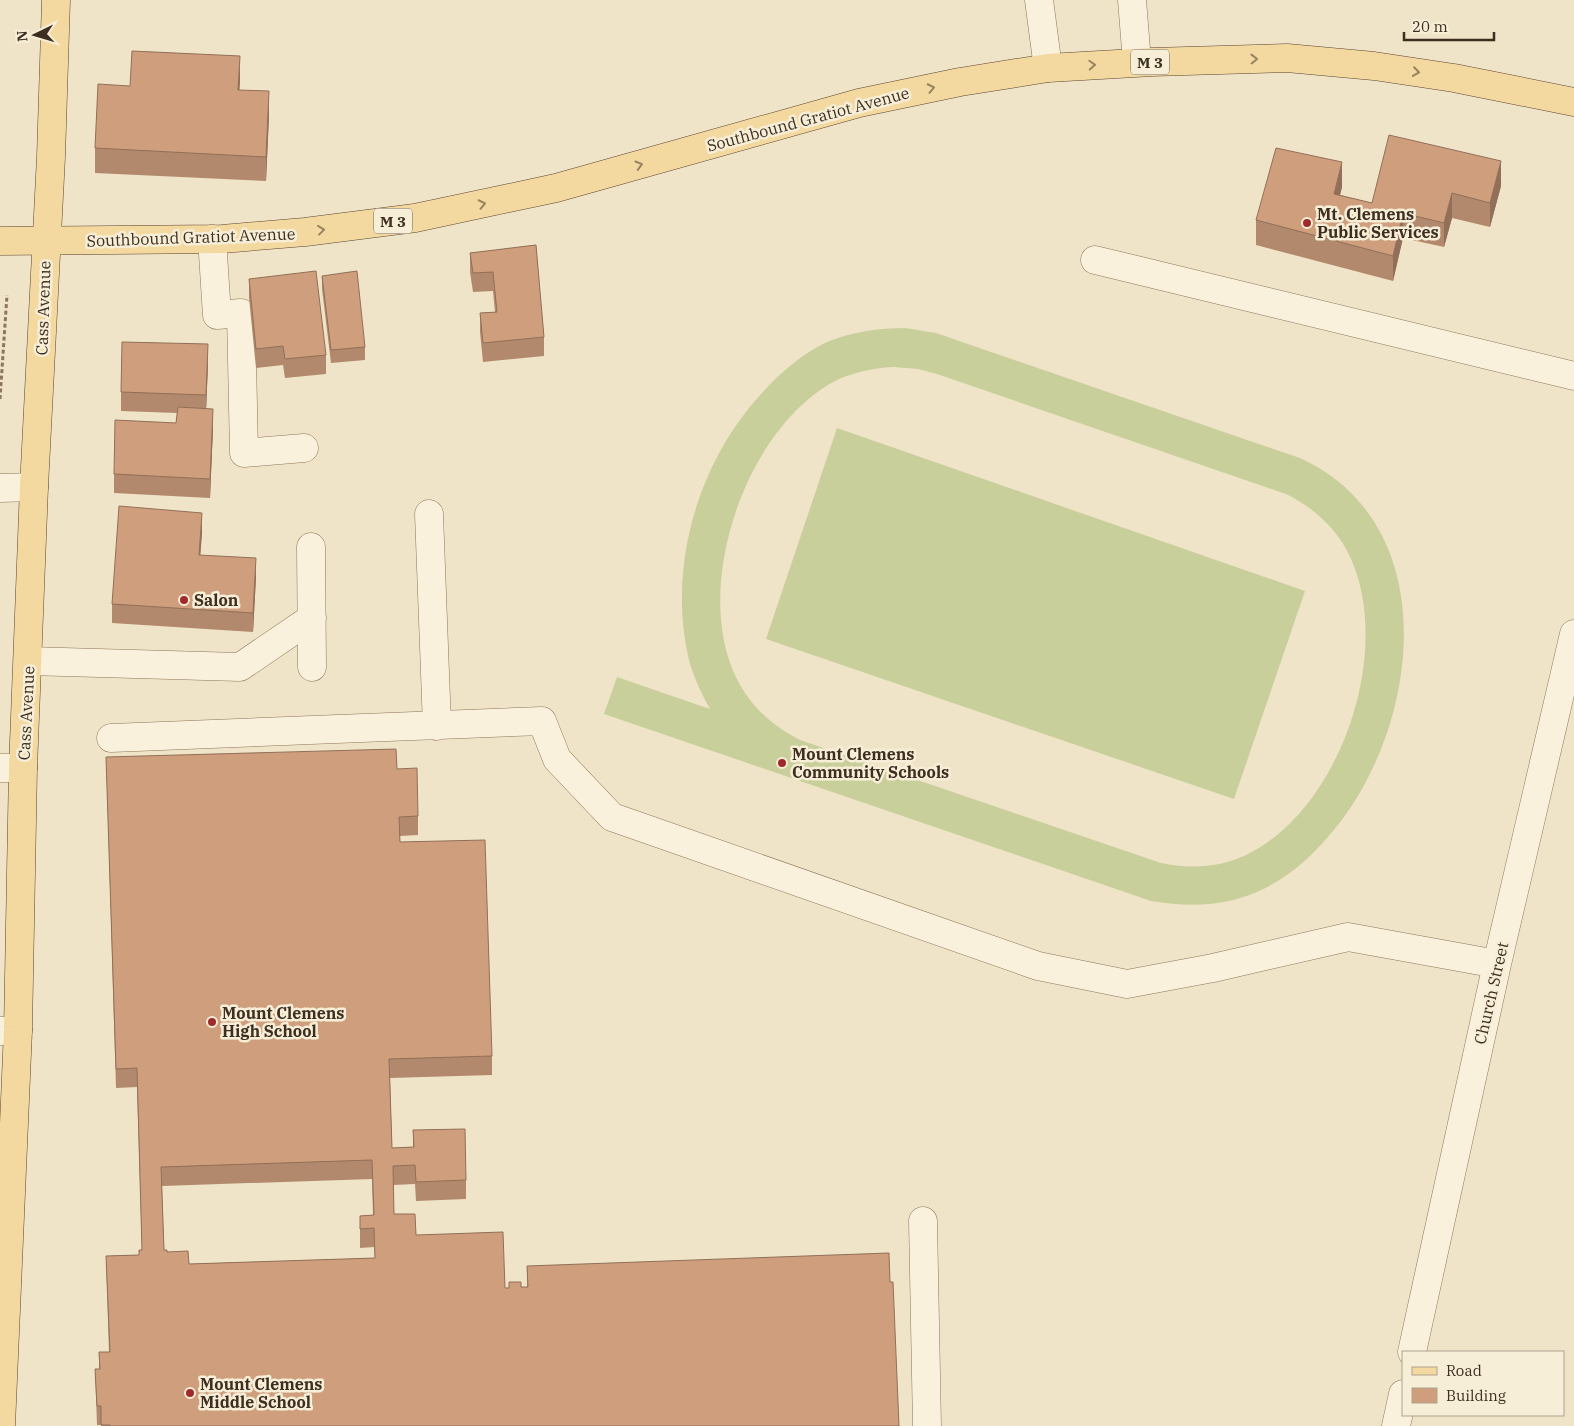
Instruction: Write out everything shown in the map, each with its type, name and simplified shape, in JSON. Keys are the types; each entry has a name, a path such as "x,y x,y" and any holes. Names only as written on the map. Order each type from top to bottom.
{"main road":[{"name":"Cass Avenue","path":"1,1426 12,768 28,661 34,487 51,157 56,0"},
{"name":"Southbound Gratiot Avenue","path":"46,241 212,239 305,232 415,218 556,188 859,103 960,82 1048,68 1137,62 1297,59 1374,66 1454,78 1574,102"},
{"name":"M 3","path":"0,241 46,241"}],"street":[{"path":"1039,0 1048,68"},
{"path":"1132,0 1137,62"},
{"path":"212,239 217,315 241,313 244,453 304,448"},
{"path":"1094,260 1574,376"},
{"path":"0,488 34,487"},
{"path":"429,514 437,726"},
{"path":"311,547 312,667"},
{"path":"28,661 240,667 312,618"},
{"name":"Church Street","path":"1412,1351 1497,964 1574,634"},
{"path":"111,738 542,721 557,759 612,817 1038,966 1127,984 1214,968 1348,937 1497,964"},
{"path":"923,1221 927,1426"},
{"path":"1396,1426 1402,1399"}],"path":[{"path":"0,399 7,295"}],"green space":[{"path":"895,328 936,333 1300,458 1348,490 1380,532 1398,581 1404,635 1398,691 1383,745 1358,795 1327,838 1312,854 1287,875 1259,891 1219,903 1192,905 1151,901 604,714 617,677 710,709 690,664 684,628 682,592 685,555 693,520 704,485 720,452 739,421 762,393 800,358 827,342 836,339 865,331","holes":["879,368 918,369 1286,494 1306,506 1332,529 1346,548 1351,559 1362,597 1366,639 1361,682 1350,725 1332,766 1308,803 1279,833 1246,855 1225,863 1193,867 1161,863 800,740 764,716 750,700 738,681 725,644 720,602 724,559 735,515 752,473 775,435 803,404 835,381 856,373"]},
{"path":"837,428 1305,591 1234,799 766,639"}],"building":[{"path":"132,51 240,56 238,90 269,91 266,157 95,148 98,84 130,86"},
{"name":"Mt. Clemens Public Services","path":"1389,135 1501,161 1490,203 1452,193 1444,223 1403,213 1393,256 1256,220 1276,148 1342,162 1334,194 1372,203"},
{"path":"536,245 544,337 483,343 480,313 497,312 493,272 473,273 470,253"},
{"path":"316,271 326,355 285,359 283,346 256,349 249,279"},
{"path":"357,271 365,347 331,350 322,276"},
{"path":"122,342 208,344 206,395 121,392"},
{"path":"178,407 213,409 210,479 114,474 115,420 176,423"},
{"name":"Salon","path":"119,506 202,513 199,555 256,558 253,613 112,604"},
{"path":"396,749 397,769 417,768 418,816 399,817 400,842 485,840 492,1056 389,1059 392,1148 414,1147 413,1130 465,1129 466,1180 416,1182 415,1165 393,1166 394,1214 415,1214 416,1235 503,1232 505,1288 509,1288 509,1282 521,1282 521,1287 528,1287 527,1266 889,1253 890,1282 893,1282 899,1426 101,1425 101,1406 97,1406 95,1369 100,1369 99,1352 110,1352 106,1256 139,1255 139,1250 142,1250 137,1068 116,1069 106,757","holes":["372,1160 374,1215 360,1216 360,1229 374,1228 375,1258 189,1264 188,1251 167,1252 167,1250 164,1250 161,1167"]}],"place":[{"name":"Mt. Clemens Public Services","path":"1307,223"},
{"name":"Salon","path":"184,600"},
{"name":"Mount Clemens Community Schools","path":"782,763"},
{"name":"Mount Clemens High School","path":"212,1022"},
{"name":"Mount Clemens Middle School","path":"190,1393"}]}
